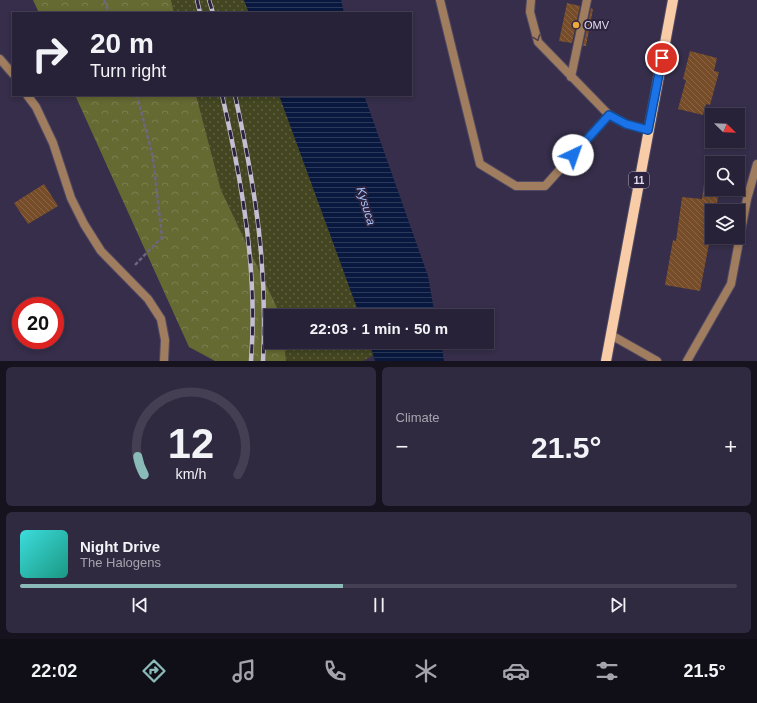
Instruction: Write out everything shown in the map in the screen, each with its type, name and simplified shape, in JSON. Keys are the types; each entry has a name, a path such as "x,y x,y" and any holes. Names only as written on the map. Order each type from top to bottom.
{"main road":[{"name":"11","path":"606,361 673,0"}],"street":[{"path":"440,0 480,164 516,186 545,186 609,115"},
{"path":"531,0 530,12 538,42 570,77 609,115 626,124 648,130"},
{"path":"570,77 588,0"},
{"path":"0,59 12,73"},
{"path":"28,96 36,107 53,143 71,198 84,224 101,251 148,299 161,319 165,340 164,361"},
{"path":"687,361 731,284 747,199 757,164"},
{"path":"611,335 657,361"}],"path":[{"path":"104,0 109,12"},
{"path":"125,275 162,237 153,158 137,96"}],"green space":[{"path":"33,0 171,0 174,12 39,12"},
{"path":"171,0 244,0 249,12 174,12"},
{"path":"75,96 196,96 221,190 278,309 264,309 264,349 285,349 286,361 215,361 189,347"},
{"path":"196,96 279,96 357,309 278,309 221,190"},
{"path":"285,349 372,349 374,355 363,361 286,361"}],"water":[{"path":"244,0 341,0 344,12 249,12"},
{"name":"Kysuca","path":"279,96 364,96 428,276 434,309 357,309"},
{"path":"371,349 442,349 444,361 375,361"}],"building":[{"path":"567,3 580,6 572,43 559,41"},
{"path":"591,8 593,9 586,46 583,46"},
{"path":"690,51 717,58 714,71 719,72 710,105 706,104 703,115 678,109 686,80 683,79"},
{"path":"44,184 58,206 28,224 14,203"},
{"path":"704,184 705,196 718,196 717,204 705,204 705,244 709,244 700,291 665,285 673,240 676,241 682,197 702,199"}],"railway":[{"path":"197,0 200,12"},
{"path":"209,0 213,12"},
{"path":"222,96 236,161 247,227 253,327 251,361"},
{"path":"235,96 249,162 262,259 264,292 263,361"}],"place":[{"name":"OMV","path":"576,25"}],"route":[{"path":"573,155 609,115 626,124 648,130 662,58"}]}
